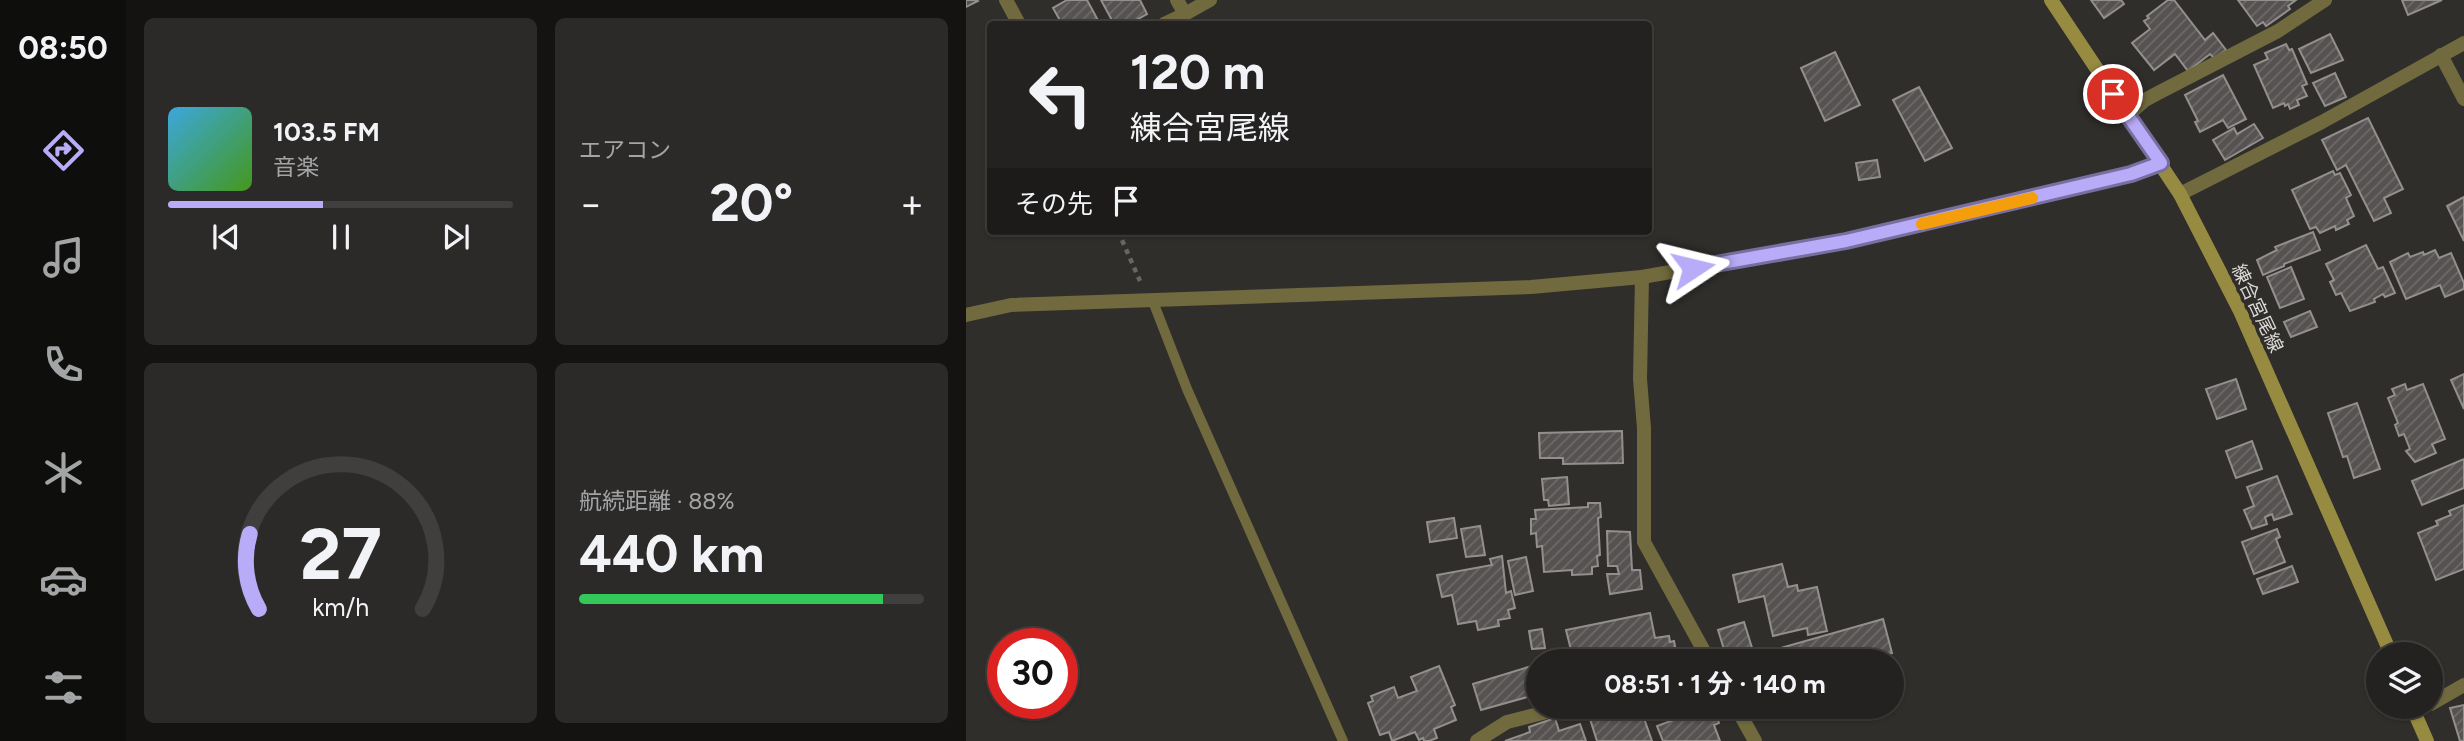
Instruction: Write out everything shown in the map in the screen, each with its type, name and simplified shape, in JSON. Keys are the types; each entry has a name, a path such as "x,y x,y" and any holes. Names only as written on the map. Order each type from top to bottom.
{"main road":[{"name":"練合宮尾線","path":"2053,0 2068,29 2180,194 2240,311 2386,642"},
{"path":"2420,719 2427,741"}],"street":[{"path":"1006,0 1017,21"},
{"path":"1177,0 1185,14"},
{"path":"1170,21 1210,0"},
{"path":"2128,115 2145,100 2278,31 2325,0"},
{"path":"2180,194 2322,122 2464,43"},
{"path":"2441,55 2464,99"},
{"path":"966,315 1011,305 1531,287 1642,277 1859,238 2131,174 2161,163"},
{"path":"1642,277 1640,379 1644,428 1644,542 1703,649"},
{"path":"2443,697 2464,685"},
{"path":"1477,741 1507,722 1526,717"},
{"path":"1742,719 1755,741"}],"lane":[{"path":"1152,299 1187,389 1343,741"}],"path":[{"path":"1120,235 1140,281 1152,299"}],"building":[{"path":"966,0 977,0 978,1 966,7"},
{"path":"1067,0 1087,0 1098,21 1060,21 1053,8"},
{"path":"1101,0 1140,0 1147,14 1134,21 1112,21"},
{"path":"2091,0 2121,0 2124,4 2104,18"},
{"path":"2168,0 2174,0 2205,40 2213,33 2226,50 2214,58 2210,54 2188,71 2175,54 2154,70 2132,43 2150,29 2144,21 2149,18 2147,16"},
{"path":"2238,0 2296,0 2288,6 2290,9 2266,26 2263,22 2257,26"},
{"path":"2402,0 2442,0 2408,15"},
{"path":"2330,34 2343,60 2311,73 2299,49"},
{"path":"2286,44 2289,50 2292,49 2307,84 2302,86 2307,96 2297,100 2299,105 2290,109 2288,104 2285,106 2284,103 2273,108 2254,65 2268,59 2265,53"},
{"path":"1835,52 1860,105 1825,121 1801,68"},
{"path":"2335,73 2346,97 2325,106 2313,83"},
{"path":"2223,75 2246,119 2228,128 2223,120 2200,132 2195,122 2198,121 2185,95"},
{"path":"1919,87 1952,148 1925,161 1893,100"},
{"path":"2368,118 2403,189 2384,198 2391,213 2374,221 2346,165 2337,170 2322,140"},
{"path":"2254,124 2263,138 2225,160 2213,140 2234,128 2237,134"},
{"path":"1877,160 1880,177 1859,180 1856,163"},
{"path":"2333,171 2335,175 2340,173 2351,195 2346,198 2354,216 2347,220 2349,224 2336,230 2335,226 2320,233 2316,227 2310,229 2292,190"},
{"path":"2464,197 2464,241 2447,206"},
{"path":"2313,232 2320,250 2263,275 2257,260 2277,250 2275,247"},
{"path":"2366,245 2378,269 2383,267 2395,293 2385,297 2383,294 2374,299 2375,302 2350,311 2341,293 2336,295 2330,282 2334,280 2326,264"},
{"path":"2435,250 2439,258 2451,253 2464,289 2445,297 2440,285 2406,299 2390,262 2408,253 2410,257"},
{"path":"2291,267 2304,299 2280,308 2267,277"},
{"path":"2310,311 2317,327 2291,337 2284,322"},
{"path":"2464,374 2464,409 2451,380"},
{"path":"2236,379 2246,409 2217,419 2206,389"},
{"path":"2405,384 2407,390 2423,384 2445,439 2432,444 2436,453 2415,462 2406,451 2410,449 2404,434 2399,436 2395,425 2398,423 2388,398 2395,395 2392,389"},
{"path":"2357,403 2380,469 2354,478 2347,456 2343,457 2328,413"},
{"path":"1622,431 1623,463 1563,464 1563,458 1540,458 1539,433"},
{"path":"2252,441 2262,469 2236,478 2226,451"},
{"path":"2464,459 2464,488 2422,505 2412,481"},
{"path":"2277,476 2292,514 2274,520 2272,514 2265,517 2267,524 2252,529 2244,510 2254,506 2247,487"},
{"path":"1567,477 1569,504 1549,506 1548,500 1544,500 1542,479"},
{"path":"1588,503 1600,503 1598,566 1592,567 1592,574 1572,575 1572,570 1544,572 1542,546 1537,547 1536,533 1531,534 1531,519 1536,519 1535,510 1588,507"},
{"path":"2464,505 2464,569 2436,580 2418,533 2438,525 2436,521 2451,515 2449,511"},
{"path":"1454,518 1457,538 1430,542 1427,522"},
{"path":"1480,526 1485,555 1466,557 1461,529"},
{"path":"2277,529 2280,537 2276,539 2285,562 2254,574 2242,542"},
{"path":"1607,531 1630,532 1632,570 1640,570 1642,589 1610,594 1607,574 1619,574 1617,566 1608,566"},
{"path":"1502,556 1506,593 1511,591 1515,608 1508,610 1510,618 1498,620 1499,626 1478,630 1476,621 1458,624 1452,595 1442,597 1437,575 1492,565 1490,559"},
{"path":"1526,557 1533,591 1515,595 1508,561"},
{"path":"1782,564 1788,587 1797,585 1798,591 1817,587 1827,631 1808,635 1807,628 1773,636 1764,596 1739,602 1733,575"},
{"path":"2292,566 2298,582 2263,594 2257,579"},
{"path":"1650,613 1655,638 1669,636 1670,642 1674,641 1676,649 1571,649 1566,630"},
{"path":"1883,619 1891,649 1777,649"},
{"path":"1744,622 1752,649 1724,649 1718,630"},
{"path":"1542,629 1545,648 1532,649 1529,631"},
{"path":"1439,666 1455,705 1451,707 1456,720 1434,729 1437,738 1429,741 1424,741 1423,738 1419,740 1415,732 1392,741 1389,732 1380,735 1368,703 1373,701 1371,696 1394,687 1398,698 1417,691 1411,677"},
{"path":"1526,668 1526,697 1481,710 1473,684"},
{"path":"2464,705 2464,741 2460,741 2450,708"},
{"path":"1552,719 1555,719 1559,731 1580,724 1586,741 1505,741 1530,732 1529,727"},
{"path":"1590,719 1644,719 1652,741 1597,741"},
{"path":"1676,719 1718,719 1719,723 1714,725 1720,741 1663,741 1657,726"}],"slow traffic":[{"path":"1922,224 2032,198"}],"route":[{"path":"1693,268 1846,241 1963,215 2131,174 2161,163 2113,94"}]}
